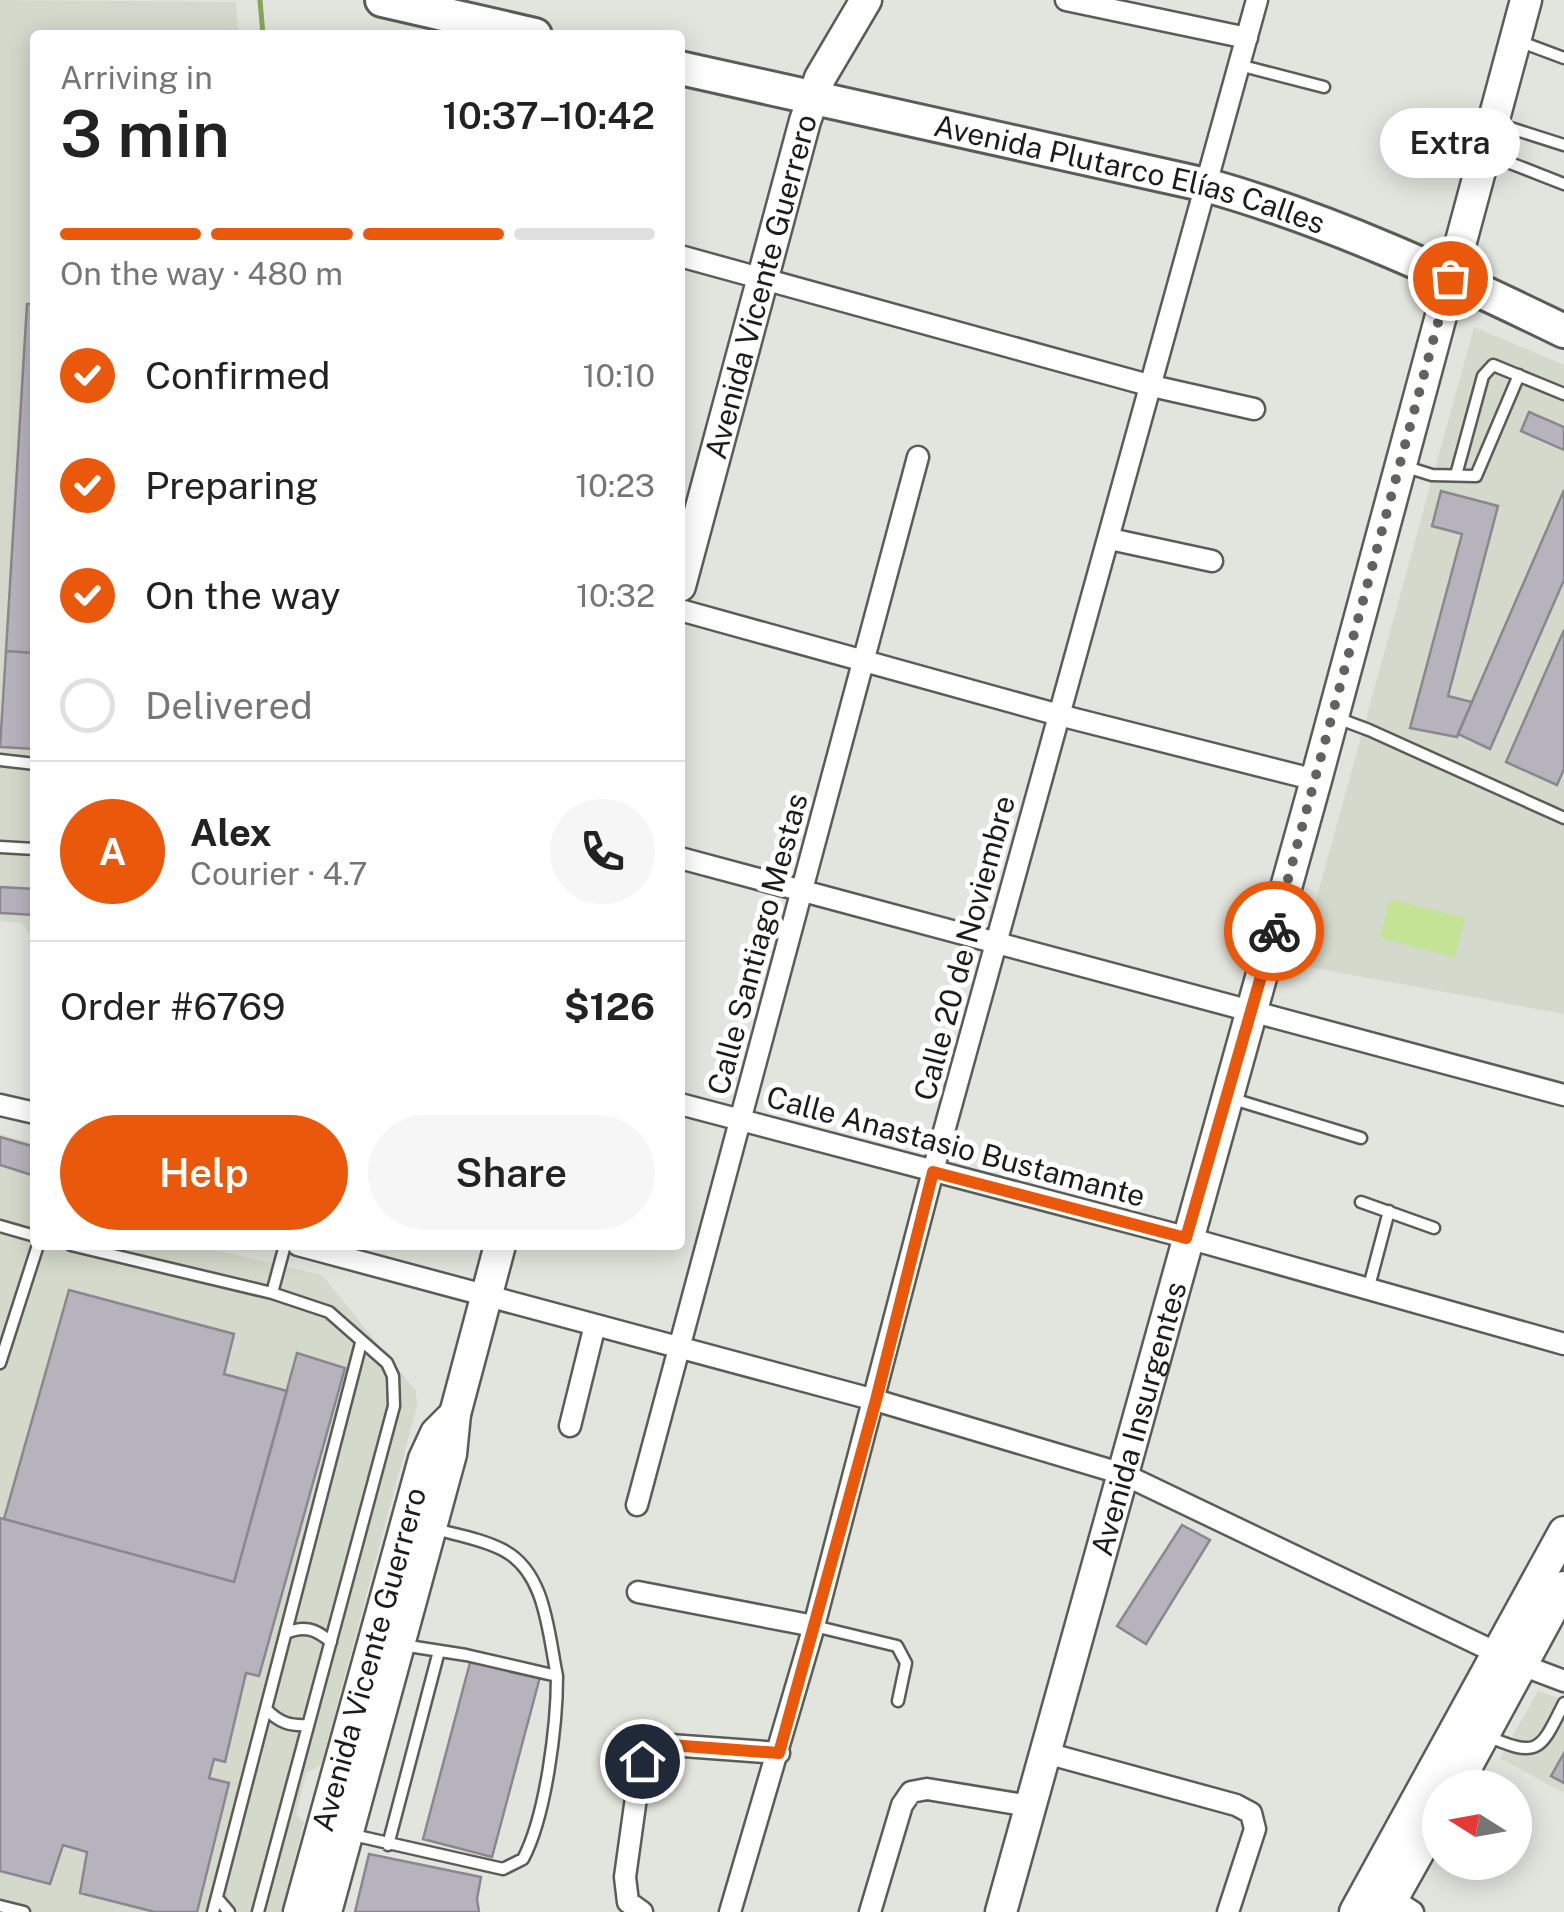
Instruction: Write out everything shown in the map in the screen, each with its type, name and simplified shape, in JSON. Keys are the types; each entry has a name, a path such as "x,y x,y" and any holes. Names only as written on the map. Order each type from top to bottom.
{"main road":[{"path":"382,0 506,30"},
{"name":"Avenida Plutarco Elías Calles","path":"685,69 1206,184 1294,212 1564,331"}],"street":[{"name":"Avenida Vicente Guerrero","path":"685,568 812,98 866,0"},
{"path":"1066,0 1247,38"},
{"name":"Calle 20 de Noviembre","path":"730,1912 779,1753 876,1400 933,1172 1257,0"},
{"name":"Avenida Insurgentes","path":"1002,1912 1316,780 1526,0"},
{"path":"685,257 1152,386 1254,409"},
{"name":"Calle Santiago Mestas","path":"637,1504 918,457"},
{"path":"1110,539 1212,561"},
{"path":"685,611 1059,715 1316,780"},
{"path":"685,859 1564,1095"},
{"path":"0,1105 30,1111"},
{"name":"Calle Anastasio Bustamante","path":"685,1105 1186,1238 1564,1344"},
{"path":"316,1250 876,1400 1123,1474 1510,1659 1564,1681"},
{"name":"Avenida Vicente Guerrero","path":"299,1912 387,1642 431,1528 456,1431 455,1414 499,1250"},
{"path":"570,1426 596,1325"},
{"name":"Avenida Vicente Guerrero","path":"326,1912 347,1834 424,1458 436,1433 455,1414"},
{"path":"1390,1901 1510,1659 1564,1532"},
{"path":"1465,1770 1484,1734 1510,1659 1564,1587"},
{"path":"638,1592 814,1626"},
{"path":"642,1912 628,1902 625,1877 640,1769 646,1753 670,1745 779,1753"},
{"path":"1046,1753 1236,1805 1251,1813 1255,1829 1228,1912"},
{"path":"870,1912 898,1816 906,1797 918,1789 999,1798 1030,1806"},
{"path":"1354,1912 1390,1901 1422,1845"}],"lane":[{"path":"1515,40 1564,58"},
{"path":"1240,65 1324,87"},
{"path":"1494,122 1564,145"},
{"path":"1486,154 1564,184"},
{"path":"1456,475 1483,376 1493,366 1564,394"},
{"path":"1400,465 1432,475 1476,476 1519,375"},
{"path":"1332,717 1564,818"},
{"path":"0,760 30,763"},
{"path":"0,847 30,849"},
{"path":"1227,1098 1362,1138"},
{"path":"1361,1202 1434,1228"},
{"path":"1368,1291 1389,1211"},
{"path":"0,1226 30,1235"},
{"path":"0,1363 36,1250"},
{"path":"92,1250 272,1293 329,1312 387,1363 393,1376 394,1406 258,1912"},
{"path":"272,1293 284,1250"},
{"path":"213,1912 361,1343"},
{"path":"347,1834 503,1869 523,1859 537,1822 557,1709 556,1676 534,1580 522,1563 506,1551 431,1528"},
{"path":"814,1626 897,1646 906,1663 898,1701"},
{"path":"286,1634 301,1627 320,1632 330,1642"},
{"path":"387,1642 556,1676"},
{"path":"388,1844 439,1651"},
{"path":"1484,1734 1515,1746 1536,1748 1545,1741 1564,1703"},
{"path":"267,1710 278,1721 308,1725"},
{"path":"216,1898 229,1912"},
{"path":"0,1906 24,1912"}],"shaded area":[{"path":"0,0 236,2 238,30 30,30 30,935 22,923 0,921"},
{"path":"1474,327 1564,365 1564,1014 1298,965"},
{"path":"0,1134 30,1143 30,1250 214,1250 322,1275 416,1391 417,1406 321,1765 306,1773 296,1815 304,1822 281,1912 0,1912"},
{"path":"1538,1691 1564,1700 1564,1793 1532,1776 1532,1770 1522,1770 1500,1758"}],"green space":[{"path":"1390,899 1465,918 1455,957 1380,938"}],"building":[{"path":"27,304 30,304 30,653 6,651"},
{"path":"1529,412 1564,427 1564,450 1521,431"},
{"path":"1564,490 1564,580 1490,749 1458,734"},
{"path":"1441,491 1498,506 1448,696 1472,702 1457,737 1410,728 1462,534 1432,526"},
{"path":"1564,630 1564,769 1557,785 1506,762"},
{"path":"6,651 30,653 30,749 0,747"},
{"path":"0,887 30,889 30,915 0,913"},
{"path":"0,1137 30,1146 30,1174 0,1165"},
{"path":"69,1290 234,1334 224,1374 287,1391 234,1582 4,1519"},
{"path":"297,1353 345,1368 259,1676 246,1673 225,1762 214,1759 209,1778 229,1783 197,1912 155,1912 80,1893 87,1852 63,1845 50,1884 0,1871 0,1518 234,1582"},
{"path":"1182,1525 1210,1540 1146,1644 1117,1626"},
{"path":"471,1659 540,1677 492,1857 423,1839"},
{"path":"1564,1753 1564,1783 1551,1776"},
{"path":"369,1854 481,1877 479,1912 355,1912"}],"waterway":[{"path":"260,0 263,30"}],"way so far":[{"path":"1274,931 1450,278"}],"place":[{"name":"Extra","path":"1450,278"}],"route":[{"path":"642,1761 653,1748 670,1745 779,1753 876,1400 933,1172 1186,1238 1274,931"}]}
